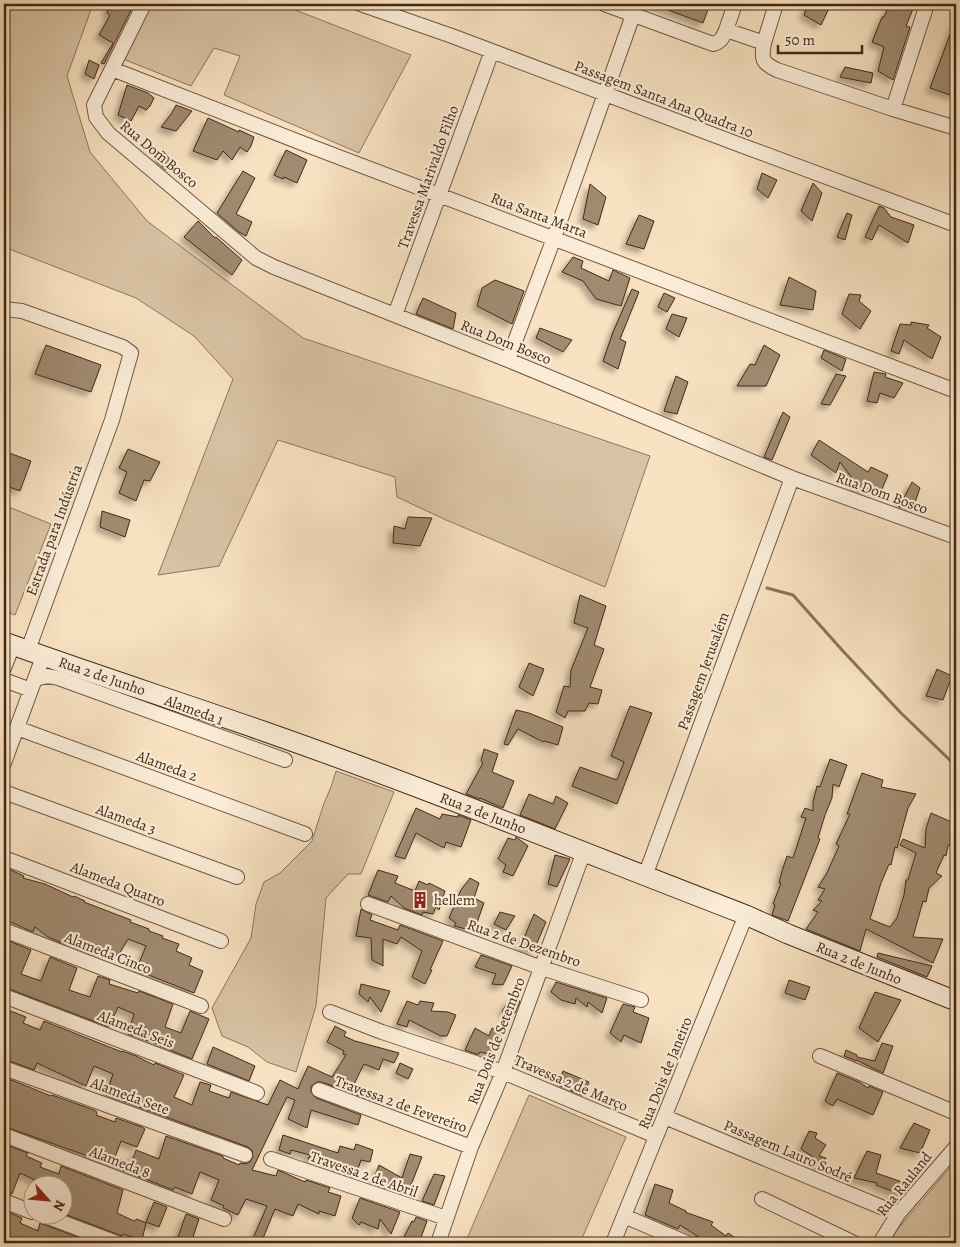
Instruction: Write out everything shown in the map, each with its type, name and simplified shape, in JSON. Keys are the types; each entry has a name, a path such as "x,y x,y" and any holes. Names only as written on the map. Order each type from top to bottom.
{"street":[{"path":"112,69 144,4"},
{"name":"Passagem Santa Ana Quadra 10","path":"360,4 492,51 956,225"},
{"path":"604,4 713,44 718,43 722,38 735,4"},
{"path":"776,4 762,54 767,66 893,109 956,128"},
{"path":"893,109 928,4"},
{"path":"508,360 554,238 633,15"},
{"path":"726,30 764,43"},
{"name":"Travessa Marivaldo Filho","path":"394,315 492,51"},
{"name":"Rua Dom Bosco","path":"112,69 94,105 96,117 108,132 256,258 792,478 956,537"},
{"name":"Rua Santa Marta","path":"112,69 956,390"},
{"name":"Estrada para Indústria","path":"4,309 22,311 129,350 131,353 112,420 22,648"},
{"name":"Passagem Jerusalém","path":"645,876 792,478"},
{"path":"4,668 22,648"},
{"path":"4,763 33,685 22,648"},
{"name":"Rua 2 de Junho","path":"22,648 263,731 584,851 956,1001"},
{"name":"Alameda 1","path":"33,685 48,676 58,678 285,760"},
{"path":"4,680 33,685"},
{"name":"Alameda 2","path":"17,728 305,834"},
{"name":"Alameda 3","path":"4,792 237,877"},
{"name":"Rua Dois de Setembro","path":"438,1243 471,1147 504,1072 584,851"},
{"name":"Alameda Quatro","path":"4,858 221,941"},
{"name":"Rua 2 de Dezembro","path":"368,904 542,968 641,1000"},
{"name":"Rua Dois de Janeiro","path":"613,1243 746,915"},
{"name":"Alameda Cinco","path":"4,930 201,1006"},
{"name":"Alameda Seis","path":"4,996 257,1093"},
{"name":"Travessa 2 de Março","path":"330,1012 382,1032 504,1072 656,1136"},
{"path":"820,1056 956,1113"},
{"name":"Alameda Sete","path":"4,1068 244,1155"},
{"name":"Travessa 2 de Fevereiro","path":"319,1090 471,1147"},
{"name":"Passagem Lauro Sodré","path":"665,1116 898,1214"},
{"name":"Alameda 8","path":"4,1135 224,1219"},
{"name":"Rua Rauland","path":"880,1243 898,1214 956,1147"},
{"name":"Travessa 2 de Abril","path":"271,1159 446,1218"},
{"path":"762,1199 854,1243"},
{"path":"4,1201 22,1208"},
{"path":"624,1216 687,1243"},
{"path":"67,1224 118,1243"}],"shaded area":[{"path":"4,4 93,4 67,76 90,152 147,221 303,338 650,456 605,587 446,520 397,497 395,477 278,440 219,566 158,575 233,379 194,336 136,298 4,247"},
{"path":"152,4 280,4 411,55 359,153 224,95 240,56 214,48 191,86 123,59"},
{"path":"4,505 51,524 15,615 4,611"},
{"path":"336,771 394,792 361,874 348,874 326,898 316,1006 296,1072 267,1062 248,1047 222,1036 212,1008 251,938 256,904 264,882 280,873 312,841"},
{"path":"529,1095 626,1137 580,1243 471,1243 466,1241"},
{"path":"956,1161 956,1243 890,1243 889,1239"}],"building":[{"path":"109,4 134,4 104,64 101,63 113,43 99,35 110,15 107,13"},
{"path":"652,4 710,4 703,23"},
{"path":"808,4 831,4 821,25 804,15"},
{"path":"890,4 915,4 906,26 910,27 893,80 878,71 884,47 872,42 882,17 884,17"},
{"path":"955,21 956,88 953,96 930,88"},
{"path":"89,60 99,65 94,79 85,74"},
{"path":"845,67 873,73 871,83 840,77"},
{"path":"127,85 148,93 154,98 146,110 139,106 131,121 118,115"},
{"path":"176,105 192,111 176,131 161,127 172,113"},
{"path":"208,118 254,137 247,152 240,147 232,160 223,151 217,160 193,151"},
{"path":"286,150 307,160 297,183 274,175"},
{"path":"163,151 172,162 166,170 155,160"},
{"path":"243,171 255,178 236,214 252,222 246,236 217,213"},
{"path":"762,173 777,180 768,198 757,189"},
{"path":"813,183 822,193 812,221 801,211"},
{"path":"590,184 606,197 598,225 583,219"},
{"path":"879,206 884,208 891,217 914,225 908,243 879,225 872,240 865,237"},
{"path":"847,213 852,215 845,240 837,237"},
{"path":"639,215 654,221 644,249 626,244"},
{"path":"198,221 242,260 232,275 184,237"},
{"path":"573,257 583,261 581,268 609,281 613,270 630,278 621,306 596,299 583,281 562,272"},
{"path":"789,277 816,291 813,310 780,305"},
{"path":"495,280 524,291 512,324 477,306 482,288"},
{"path":"632,289 639,292 620,339 626,342 618,369 603,361 613,332"},
{"path":"664,293 675,298 667,312 658,307"},
{"path":"849,294 861,295 859,301 871,311 860,329 842,314"},
{"path":"423,298 456,313 453,329 416,314"},
{"path":"672,314 687,318 679,337 666,329"},
{"path":"911,322 929,325 927,328 941,337 932,359 904,340 899,354 891,351 900,324 911,325"},
{"path":"540,328 572,340 563,352 536,338"},
{"path":"46,345 101,365 91,392 35,374"},
{"path":"764,345 780,355 766,386 737,386 750,364 755,365"},
{"path":"824,350 846,359 842,371 821,358"},
{"path":"874,372 886,374 885,377 903,383 894,398 880,393 877,403 867,401"},
{"path":"836,374 846,376 830,405 821,404"},
{"path":"676,376 688,382 677,414 664,411"},
{"path":"783,412 790,417 772,460 764,457"},
{"path":"819,440 868,472 871,467 888,475 882,489 871,487 865,491 853,485 854,481 840,462 836,473 811,455"},
{"path":"128,449 160,462 150,481 144,480 136,501 119,493 127,472 119,468"},
{"path":"4,451 31,461 20,491 4,485"},
{"path":"912,482 920,488 913,508 899,507"},
{"path":"102,511 130,520 125,537 100,527"},
{"path":"408,517 432,518 420,546 393,543 394,526 405,529"},
{"path":"580,595 606,606 594,645 604,649 590,687 602,690 598,704 589,703 585,711 568,711 565,718 556,712 564,686 570,687 571,670 588,628 574,623"},
{"path":"529,663 544,669 533,696 519,687"},
{"path":"937,669 952,676 943,700 926,696"},
{"path":"630,706 652,713 617,804 572,786 580,767 617,780 624,762 611,756"},
{"path":"516,710 529,713 563,727 558,745 543,742 518,729 508,745 504,744"},
{"path":"484,749 498,754 492,772 514,781 503,808 466,794 483,763 481,761"},
{"path":"830,759 847,765 839,787 833,784 832,798 818,838 820,839 788,921 772,915 775,905 773,904 781,883 779,883 787,856 793,858 806,818 801,817 805,808 813,811 817,786 820,787"},
{"path":"862,773 883,780 881,787 916,794 908,808 897,848 895,847 891,865 889,864 881,883 870,919 890,927 897,918 904,895 906,880 908,880 916,853 900,845 903,839 925,848 926,829 931,813 954,823 952,846 948,845 946,856 944,855 936,873 942,876 929,888 926,902 923,901 913,937 943,939 933,963 866,929 860,951 806,929 818,912 813,910 822,901 818,900 825,889 818,887 827,873 839,846 836,844 850,814 847,814"},
{"path":"529,794 553,804 556,796 568,803 555,829 520,815"},
{"path":"416,808 440,819 442,814 458,817 458,815 471,820 461,847 446,842 444,848 416,833 405,859 395,856"},
{"path":"516,837 528,846 513,876 503,872 506,865 498,859 508,838 515,840"},
{"path":"555,855 570,859 557,887 548,884"},
{"path":"4,867 24,876 23,878 45,884 84,902 131,920 130,922 163,936 162,938 179,944 176,951 192,958 189,965 203,971 194,993 136,970 146,946 128,939 118,956 102,947 98,956 69,942 67,945 48,937 35,927 33,932 4,919 9,904 4,903"},
{"path":"378,870 398,876 395,883 415,891 419,881 428,885 429,883 445,891 439,910 436,907 433,914 423,912 422,915 404,908 391,896 388,902 368,895"},
{"path":"470,878 479,883 474,898 484,903 474,931 454,926 456,923 449,918 461,890"},
{"path":"361,909 372,915 370,920 398,930 400,925 443,941 425,984 412,977 422,951 401,937 397,944 383,939 383,966 372,960 371,938 356,936"},
{"path":"500,912 515,916 506,930 494,924"},
{"path":"534,914 546,922 534,950 520,948"},
{"path":"4,939 31,950 21,974 41,981 50,957 77,968 69,990 90,997 98,976 110,980 109,984 138,993 139,991 173,1004 165,1027 181,1033 190,1011 209,1019 192,1059 128,1034 134,1014 118,1007 109,1027 4,987"},
{"path":"878,953 932,966 927,977 877,957"},
{"path":"481,955 512,966 503,985 492,984 496,974 475,967"},
{"path":"789,980 810,987 805,1000 785,993"},
{"path":"556,982 607,998 602,1013 588,1002 587,1007 576,998 575,1004 561,1000 551,992"},
{"path":"361,984 390,991 381,1012 370,997 368,1002 359,994"},
{"path":"875,992 901,1000 878,1042 859,1028"},
{"path":"511,998 520,1001 515,1013 502,1011"},
{"path":"407,1001 418,1005 420,1001 434,1003 431,1011 448,1012 456,1015 447,1036 441,1036 409,1020 407,1027 397,1024"},
{"path":"623,1004 635,1007 633,1012 649,1018 641,1043 624,1035 621,1042 610,1033"},
{"path":"4,1005 9,1007 8,1010 26,1017 23,1023 40,1030 44,1021 184,1075 174,1097 192,1105 200,1082 211,1085 209,1091 229,1098 231,1092 268,1105 280,1080 298,1089 308,1066 332,1077 346,1055 343,1054 344,1051 327,1042 335,1026 346,1032 344,1036 355,1041 399,1053 394,1063 383,1059 379,1070 364,1064 354,1084 370,1092 367,1099 322,1082 317,1082 311,1086 311,1092 316,1098 361,1115 358,1125 311,1110 307,1128 288,1119 295,1100 287,1097 252,1170 276,1176 278,1170 305,1182 306,1180 330,1188 328,1192 341,1196 335,1216 319,1211 319,1214 298,1204 293,1216 275,1209 261,1243 251,1243 267,1206 246,1199 238,1215 223,1208 224,1206 211,1200 219,1180 200,1172 192,1194 175,1187 173,1190 82,1154 6,1127 8,1121 4,1119 4,1077 51,1096 94,1110 97,1112 96,1115 115,1122 116,1118 145,1129 137,1147 121,1141 115,1157 131,1164 136,1150 159,1159 166,1136 223,1156 223,1158 239,1165 240,1163 246,1164 250,1162 253,1157 252,1150 248,1147 106,1095 113,1074 94,1066 86,1086 37,1063 34,1070 4,1059"},
{"path":"475,1028 489,1036 492,1028 502,1032 493,1055 480,1052 476,1054 465,1050"},
{"path":"882,1043 893,1046 883,1073 844,1056 846,1050 857,1055 857,1057 875,1061"},
{"path":"213,1047 255,1066 249,1081 207,1064"},
{"path":"400,1063 413,1069 408,1079 396,1073"},
{"path":"563,1071 589,1082 583,1096 558,1085"},
{"path":"837,1073 868,1088 869,1086 883,1092 873,1115 837,1099 833,1106 825,1101"},
{"path":"914,1123 930,1130 920,1153 900,1148"},
{"path":"809,1131 817,1133 815,1138 826,1145 819,1156 826,1158 821,1169 812,1162 813,1157 801,1149"},
{"path":"283,1135 338,1153 340,1146 354,1150 356,1144 373,1150 370,1162 361,1160 355,1177 337,1170 338,1168 308,1159 310,1155 291,1150 290,1154 279,1150"},
{"path":"4,1144 28,1153 26,1156 42,1163 40,1167 59,1174 20,1173 12,1194 4,1192"},
{"path":"867,1151 881,1155 876,1173 911,1185 903,1195 876,1185 877,1183 854,1178"},
{"path":"410,1154 422,1157 407,1195 372,1184 379,1165 402,1178"},
{"path":"61,1166 123,1190 117,1213 134,1221 137,1219 146,1223 142,1240 123,1234 122,1236 72,1217 72,1174 59,1174"},
{"path":"434,1174 445,1176 434,1205 422,1201"},
{"path":"655,1184 673,1190 669,1203 685,1212 713,1222 711,1225 726,1236 728,1233 743,1243 708,1243 680,1225 678,1229 645,1215"},
{"path":"360,1198 400,1212 391,1234 380,1219 378,1229 361,1222 359,1225 352,1218"},
{"path":"154,1202 167,1207 159,1227 146,1222"},
{"path":"8,1212 22,1218 20,1223 38,1231 40,1224 43,1224 93,1243 4,1243 4,1213 7,1215"},
{"path":"186,1214 199,1219 191,1243 176,1243"},
{"path":"416,1217 427,1221 419,1243 407,1243 408,1239 404,1237"}],"waterway":[{"path":"767,588 793,595 900,712 956,766"}],"place":[{"name":"hellem","path":"420,900"}]}
